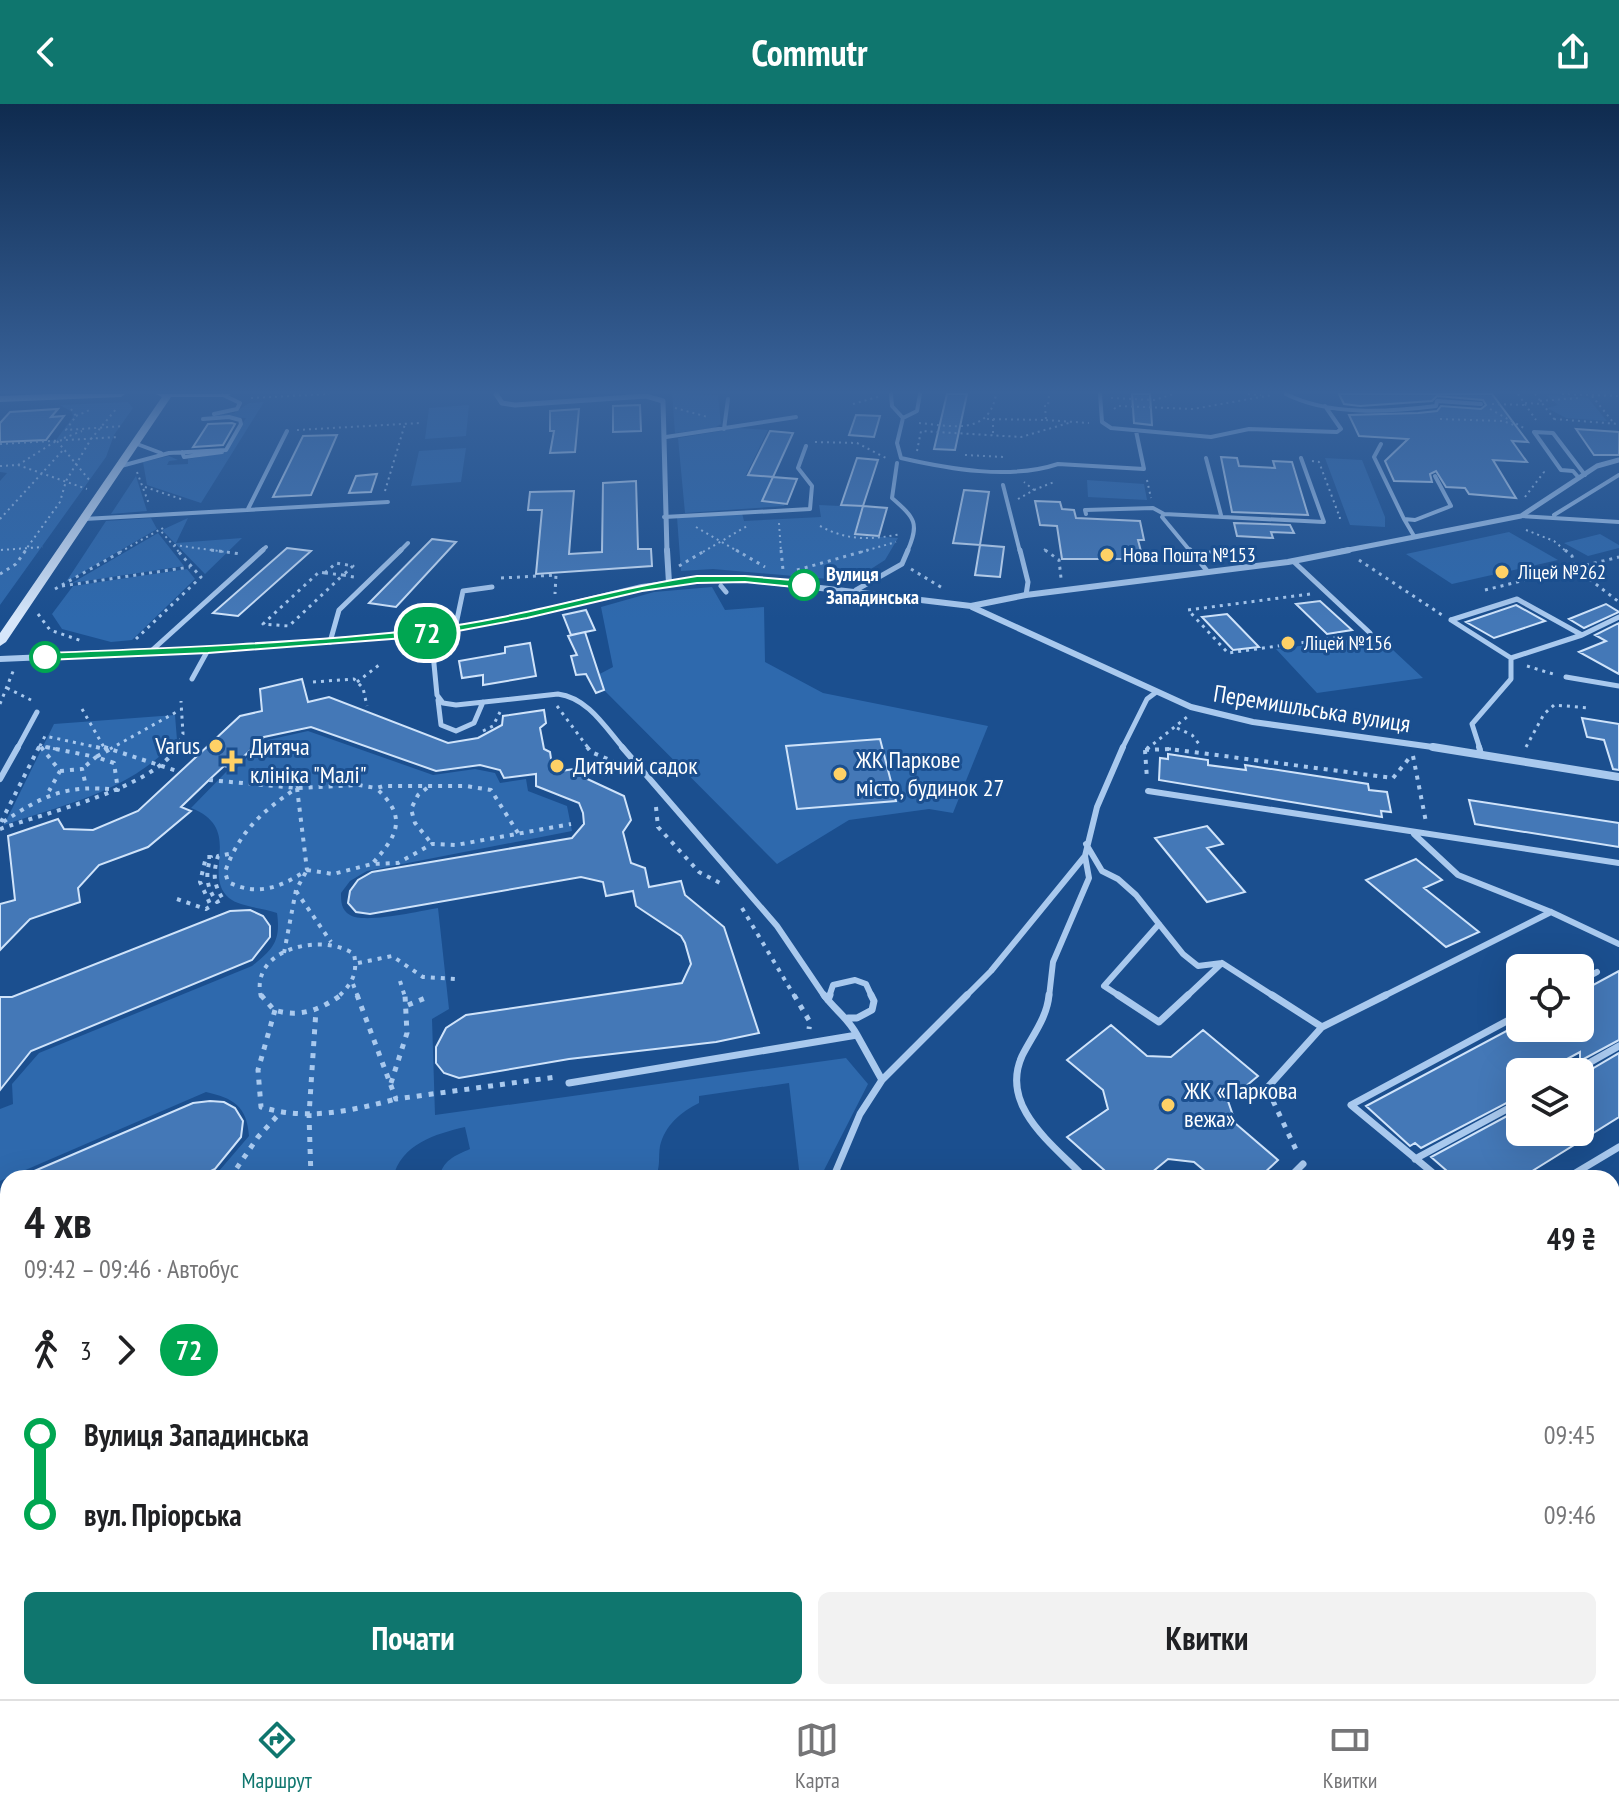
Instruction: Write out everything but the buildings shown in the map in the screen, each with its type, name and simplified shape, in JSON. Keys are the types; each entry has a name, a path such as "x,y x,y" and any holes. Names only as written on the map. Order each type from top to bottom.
{"main road":[{"path":"0,642 119,468"}],"street":[{"path":"665,468 664,517 669,583"},
{"path":"0,659 208,650 431,633 669,583 745,579 971,606 1026,595 1293,561 1521,516 1538,510 1599,468"},
{"name":"Перемишльська вулиця","path":"971,606 1191,707 1253,722 1619,777"}],"lane":[{"path":"248,509 268,468"},
{"path":"664,517 810,509 812,486 798,468"},
{"path":"856,590 902,564 914,536 915,523 910,514 892,498 896,468"},
{"path":"992,468 1045,468"},
{"path":"1134,468 1144,469"},
{"path":"1209,468 1221,515"},
{"path":"1086,514 1085,510 1153,508 1164,514 1324,522 1305,468"},
{"path":"1380,468 1414,536"},
{"path":"1560,468 1582,477"},
{"path":"1576,468 1582,477"},
{"path":"1554,515 1619,475"},
{"path":"1404,519 1415,520 1451,506 1435,476"},
{"path":"1003,485 1028,582 1026,595"},
{"path":"84,519 388,502"},
{"path":"1164,514 1162,517 1208,572"},
{"path":"1521,516 1554,515 1619,522"},
{"path":"330,642 339,610 408,543"},
{"path":"149,653 266,547"},
{"path":"1293,561 1370,633"},
{"path":"455,629 463,591 492,587"},
{"path":"1511,658 1451,620 1517,599 1582,635"},
{"path":"1511,658 1582,635 1619,617"},
{"path":"431,633 441,725 454,730 472,726 478,721 483,702"},
{"path":"192,679 208,650"},
{"path":"1481,754 1472,724 1511,679 1511,658"},
{"path":"1566,677 1618,685"},
{"path":"1078,1170 1026,1115 1017,1097 1016,1077 1021,1059 1048,1008 1053,962 1089,878 1086,844 1108,776 1147,699 1155,693"},
{"path":"438,700 449,705 558,694 578,698 760,905 833,1008 848,1018 882,1080"},
{"path":"0,779 37,712"},
{"path":"1148,791 1619,863"},
{"path":"1414,834 1458,875 1551,912 1619,944"},
{"path":"1086,844 1102,871 1118,879 1160,923 1183,954 1198,966 1222,963 1322,1027"},
{"path":"836,1170 860,1114 882,1080 991,971 1085,856"},
{"path":"1267,1088 1322,1027 1551,912"},
{"path":"1160,923 1104,986 1159,1022 1222,963"},
{"path":"828,1000 833,985 843,981 866,984 874,1001 872,1010 857,1018 848,1018"},
{"path":"1429,1170 1351,1105 1506,1022"},
{"path":"569,1083 857,1035"},
{"path":"1594,1060 1619,1046"},
{"path":"1415,1159 1506,1110"},
{"path":"1580,1170 1619,1147"},
{"path":"1297,1170 1303,1164"}],"path":[{"path":"29,468 87,489"},
{"path":"0,519 48,468"},
{"path":"0,574 16,564 60,502 73,468"},
{"path":"80,468 91,482"},
{"path":"382,502 392,468"},
{"path":"1321,468 1340,518"},
{"path":"128,647 201,577 160,530 152,515 145,487 135,469"},
{"path":"1144,469 1151,499"},
{"path":"1010,470 1034,490"},
{"path":"1008,505 1054,482"},
{"path":"145,487 185,500"},
{"path":"674,516 780,576 783,572 778,509"},
{"path":"1494,521 1554,541 1572,556 1575,568 1619,602"},
{"path":"677,567 747,525"},
{"path":"820,526 842,539 853,541 901,534"},
{"path":"50,592 160,530"},
{"path":"796,571 914,536"},
{"path":"172,545 255,556"},
{"path":"0,550 43,547"},
{"path":"1044,549 1059,560 1061,578"},
{"path":"1345,550 1442,615"},
{"path":"1190,551 1254,552"},
{"path":"1485,590 1619,557"},
{"path":"325,573 336,563 353,566 343,575 289,626 263,624 319,572 325,573 343,575 370,579"},
{"path":"902,564 952,593"},
{"path":"60,586 190,567"},
{"path":"492,587 499,587 500,578 556,575 555,601"},
{"path":"1327,592 1188,610 1228,653 1370,633"},
{"path":"37,611 43,625 54,634 83,641"},
{"path":"35,626 43,625"},
{"path":"357,682 379,665"},
{"path":"1529,667 1566,677"},
{"path":"0,704 15,669 5,670"},
{"path":"313,682 341,679 357,682 363,688 367,706"},
{"path":"7,688 32,698 26,711"},
{"path":"0,826 118,790 159,766 182,739 181,701"},
{"path":"551,702 591,752 621,766"},
{"path":"1534,754 1522,752 1544,714 1554,705 1589,708"},
{"path":"476,734 493,726 504,708"},
{"path":"82,709 105,749"},
{"path":"60,771 82,769 105,749 180,710"},
{"path":"1145,750 1177,728 1187,716"},
{"path":"1177,728 1192,735 1199,744"},
{"path":"0,826 45,736 105,749 180,772"},
{"path":"40,746 114,763 118,790"},
{"path":"40,746 60,771"},
{"path":"1145,750 1170,749 1393,778 1412,755 1422,800"},
{"path":"1145,750 1148,791"},
{"path":"82,769 86,786"},
{"path":"0,826 49,791 60,771"},
{"path":"209,780 297,788 359,785 376,788 393,783 427,788 471,784 491,790 518,833"},
{"path":"49,791 86,786 118,790"},
{"path":"297,788 260,812 244,827 230,854 225,872 228,882 239,889 258,892 282,888 307,870 333,874 372,864 398,863 432,844 456,845 571,824"},
{"path":"284,953 296,890 307,870 297,788"},
{"path":"372,864 390,846 397,830 397,814 389,798 376,788"},
{"path":"427,788 415,797 410,810 416,828 432,844"},
{"path":"647,796 656,807 658,827 699,872 730,888"},
{"path":"177,899 206,909 211,906 200,882 206,857 211,857 206,880 208,892 217,902 223,899 215,889 213,878 218,856 230,854"},
{"path":"296,890 331,942"},
{"path":"736,898 810,1022 808,1034"},
{"path":"353,984 331,1003 298,1014 275,1010 261,999 258,988 262,975 284,953 315,942 344,945 354,953 358,963 353,984 396,1099"},
{"path":"358,963 382,954 400,958 419,976 456,979"},
{"path":"390,1084 407,1036 407,1005 400,981"},
{"path":"407,1005 428,997"},
{"path":"275,1010 262,1047 256,1089 261,1107 279,1114 354,1109 396,1099 565,1076"},
{"path":"310,1170 306,1137 311,1113 316,1010"},
{"path":"1267,1088 1303,1164"},
{"path":"235,1170 258,1137 279,1114"}],"shaded area":[{"path":"0,468 98,468 0,605 0,481 7,473 0,472"},
{"path":"144,468 223,468 201,503 147,485"},
{"path":"415,468 463,468 461,482 411,486"},
{"path":"681,468 749,468 746,475 773,478 761,502 785,504 784,506 685,513"},
{"path":"1329,468 1365,468 1385,517 1385,527 1350,525"},
{"path":"136,476 147,511 111,514"},
{"path":"1087,480 1144,484 1147,500 1088,497"},
{"path":"819,505 862,507 854,535 898,538 885,560 852,581 713,569 681,571 677,517 742,513 744,521 821,517"},
{"path":"151,518 157,529 66,582 106,521"},
{"path":"188,518 176,543 242,538 205,574 162,530"},
{"path":"1509,532 1558,560 1452,584 1406,554"},
{"path":"158,533 184,566 72,583"},
{"path":"1600,534 1619,545 1619,548 1588,556 1564,543"},
{"path":"187,569 195,579 132,640 111,642 62,629 52,614 73,586"},
{"path":"712,587 725,610 764,607 765,662 823,693 988,726 953,813 929,809 849,820 777,864 592,678 613,667 601,607 654,592"},
{"path":"1378,636 1423,678 1317,693 1276,649"},
{"path":"175,715 177,740 138,772 96,794 4,825 54,724"},
{"path":"308,731 433,775 475,769 495,773 500,783 526,779 528,791 567,806 572,831 367,871 350,881 341,893 345,911 357,917 392,916 438,908 449,1009 432,1019 435,1115 846,1058 868,1084 824,1170 799,1170 789,1083 699,1096 699,1103 680,1115 666,1132 660,1146 658,1170 442,1170 455,1156 470,1149 465,1127 421,1142 403,1157 396,1170 220,1170 249,1136 248,1126 237,1105 206,1092 25,1170 0,1170 0,1109 13,1104 12,1084 39,1053 252,966 274,944 278,931 277,913 229,898 219,877 216,828 207,817 191,808 227,771 234,771 263,741"}],"bus line":[{"name":"72","path":"45,657 208,650 431,633 527,615 642,587 697,580 745,579 804,585"}],"place":[{"name":"Нова Пошта №153","path":"1107,555"},
{"name":"Ліцей №262","path":"1502,572"},
{"name":"Вулиця Западинська","path":"804,585"},
{"name":"Ліцей №156","path":"1288,643"},
{"name":"Varus","path":"216,746"},
{"name":"Дитяча клініка \"Малі\"","path":"232,761"},
{"name":"Дитячий садок","path":"557,766"},
{"name":"ЖК Паркове місто, будинок 27","path":"840,774"},
{"name":"ЖК «Паркова вежа»","path":"1168,1105"}]}
